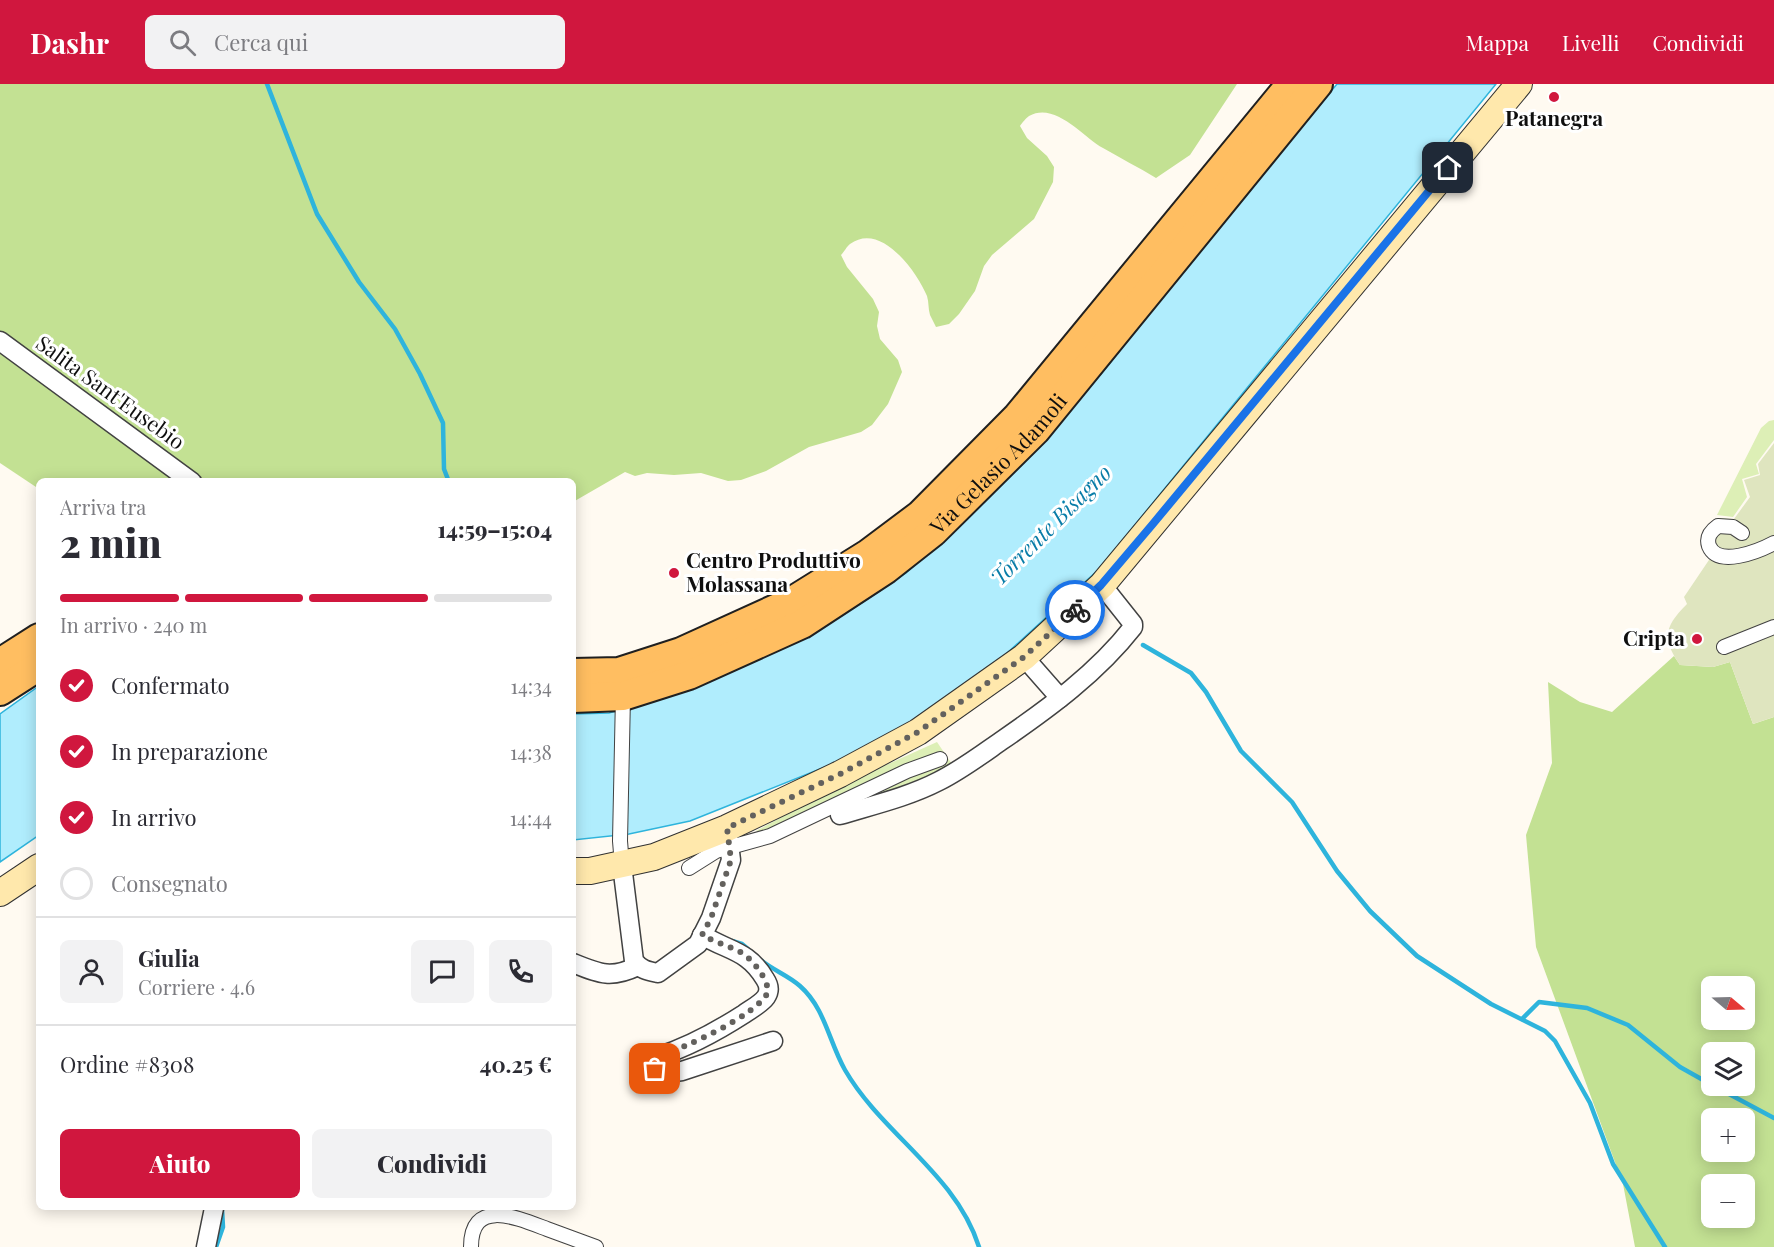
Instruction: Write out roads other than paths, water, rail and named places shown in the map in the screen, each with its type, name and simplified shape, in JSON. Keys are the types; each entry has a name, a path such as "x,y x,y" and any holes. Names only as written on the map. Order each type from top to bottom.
{"main road":[{"name":"Via Gelasio Adamoli","path":"576,673 619,672 681,651 791,602 868,554 920,514 1018,416 1291,84"},
{"name":"Via Gelasio Adamoli","path":"576,698 623,700 689,675 802,624 885,569 933,532 1036,430 1318,84"},
{"path":"576,871 590,871 621,853 654,857 729,837 795,796 918,732 1024,657 1101,585 1519,84"},
{"path":"0,663 36,640"},
{"path":"0,691 36,668"},
{"path":"0,893 36,869"}],"street":[{"name":"Salita Sant'Eusebio","path":"0,340 187,478"},
{"path":"1742,533 1733,527 1718,526 1710,532 1708,542 1712,552 1730,556 1755,553 1774,543"},
{"path":"795,796 827,813 897,798 939,781 970,764 1060,698 1113,650 1133,627 1133,624 1101,585"},
{"path":"1724,647 1774,627"},
{"path":"1024,657 1060,698"},
{"path":"623,700 621,853 632,953 638,966 658,973 698,944 722,889 731,860 729,837"},
{"path":"688,868 716,851 729,837 770,836 827,813 917,767 940,759"},
{"path":"917,767 939,781"},
{"path":"702,935 716,944 744,954 766,980 769,988 767,995 758,1005 698,1042 657,1057 653,1061 655,1069 660,1074 682,1071 773,1041"},
{"path":"580,966 615,975 638,966"},
{"path":"206,1247 214,1210"},
{"path":"471,1247 472,1230 477,1222 498,1215 525,1221 596,1247"}],"water":[{"name":"Torrente Bisagno","path":"1337,84 1496,84 1098,570 1005,655 915,720 835,763 690,821 629,834 576,840 576,714 609,713 658,699 794,643 863,602 906,573 978,508 1038,447 1105,369"},
{"path":"36,688 36,837 0,862 0,714"}],"waterway":[{"path":"267,84 317,214 359,282 395,329 420,374 443,423 444,469 447,478"},
{"path":"1143,645 1191,673 1206,692 1241,751 1292,802 1337,871 1370,911 1417,956 1491,1004 1545,1031 1555,1041 1590,1103 1613,1164 1665,1247"},
{"path":"732,941 748,949"},
{"path":"762,961 796,982 815,1004 839,1059 860,1093 954,1198 968,1221 979,1247"},
{"path":"1522,1019 1539,1002 1587,1008 1628,1025 1680,1067 1701,1079"},
{"path":"1733,1096 1774,1118"},
{"path":"216,1247 223,1227 222,1210"}],"place":[{"name":"Patanegra","path":"1554,97"},
{"name":"Centro Produttivo Molassana","path":"674,573"},
{"name":"Cripta","path":"1697,639"}]}
